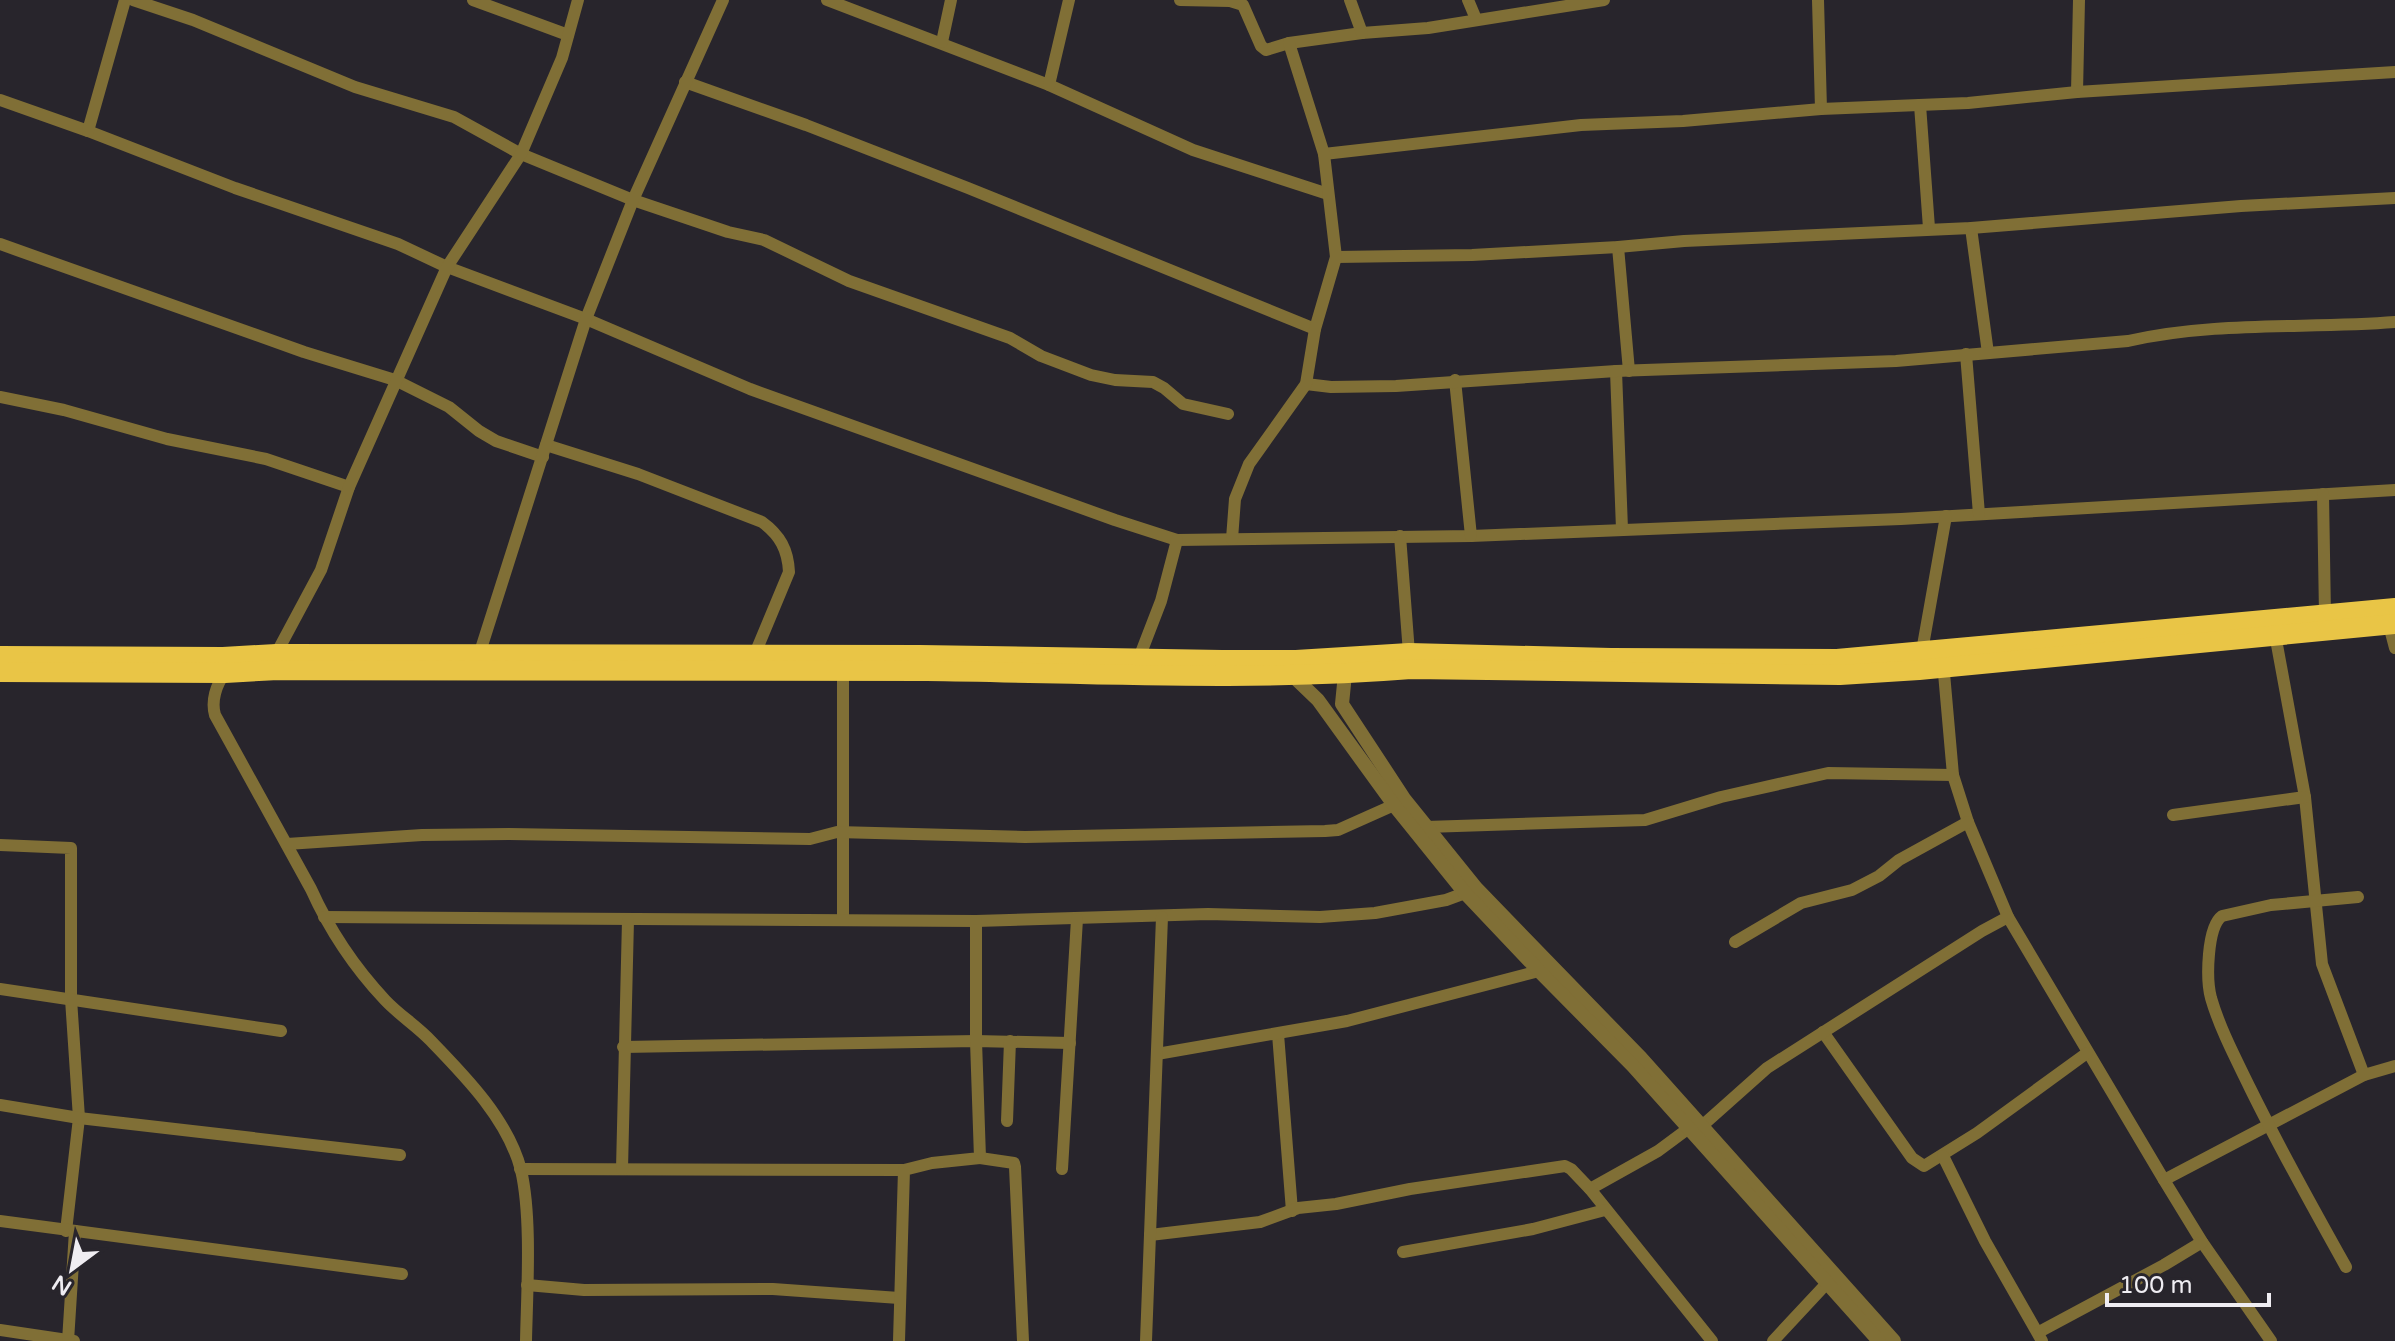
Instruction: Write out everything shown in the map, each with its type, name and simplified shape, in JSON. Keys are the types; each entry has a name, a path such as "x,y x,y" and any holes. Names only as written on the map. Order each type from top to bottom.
{"highway":[{"path":"1936,655 2325,615 2393,619"},
{"path":"0,672 225,673 278,670 1293,676 1611,658 1837,659 1936,655 2275,634 2393,619"},
{"path":"0,656 223,657 276,654 1296,660 1409,653 1522,662"}],"street":[{"path":"88,131 125,0"},
{"path":"133,0 193,20 355,87 454,117 521,154 633,200 728,232 764,240 849,281 1010,338 1041,356 1091,375 1153,382 1183,404 1228,414"},
{"path":"473,0 568,35"},
{"path":"276,654 321,570 349,487 447,267 521,154 562,58 578,0"},
{"path":"479,655 586,319 633,200 723,0"},
{"path":"827,0 1049,85 1193,150 1328,194"},
{"path":"942,42 951,0"},
{"path":"1049,85 1069,0"},
{"path":"1180,0 1237,2 1246,8 1261,46 1266,50 1289,43 1428,28 1598,1"},
{"path":"1350,0 1362,33"},
{"path":"1468,0 1476,19"},
{"path":"1818,0 1821,109"},
{"path":"2077,92 2079,0"},
{"path":"1232,539 1235,499 1249,464 1306,384 1315,329 1336,257 1324,154 1289,43"},
{"path":"1324,154 1581,125 1968,103 2077,92 2395,72"},
{"path":"685,82 968,188 1315,329"},
{"path":"0,100 235,188 398,244 447,267 586,319 750,389 1177,540 1471,536 1946,516 2395,490"},
{"path":"1920,105 1929,228"},
{"path":"1336,257 1472,255 1684,241 1971,228 2241,206 2395,198"},
{"path":"1971,228 1988,353"},
{"path":"0,244 304,352 395,380 449,407 496,441 638,474 762,522 784,546 789,572 754,656"},
{"path":"1618,247 1622,529"},
{"path":"1306,384 1383,386 1622,371 1880,362 2128,341 2160,334 2244,325 2395,322"},
{"path":"1966,354 1979,514"},
{"path":"1455,380 1471,536"},
{"path":"0,397 64,410 167,439 266,459 349,487"},
{"path":"2323,494 2325,615"},
{"path":"1946,516 1936,655 1953,775 1968,822 2008,917 2087,1053 2202,1242 2269,1338 2254,1341"},
{"path":"1400,536 1409,653"},
{"path":"1139,658 1161,601 1177,540"},
{"path":"2393,619 2395,648"},
{"path":"2275,634 2305,797 2322,964 2364,1075"},
{"path":"843,672 843,918"},
{"path":"225,673 212,705 215,715 324,917 386,1001 431,1040 498,1117 520,1169 526,1223 526,1341"},
{"path":"1345,674 1342,704 1426,827 1476,888 1641,1058 1879,1341"},
{"path":"1293,676 1318,700 1394,805 1465,893 1696,1127 1894,1341"},
{"path":"1426,827 1645,820 1721,797 1828,773 1860,771 1953,775"},
{"path":"2173,815 2305,797"},
{"path":"287,844 422,835 810,839 841,832 1055,837 1325,831 1338,830 1394,805"},
{"path":"1735,942 1801,903 1852,890 1968,822"},
{"path":"0,845 71,848 71,999 79,1118 71,1231 70,1341 0,1330"},
{"path":"324,917 976,921 1208,914 1320,917 1375,913 1446,900 1465,893"},
{"path":"2346,1267 2268,1125 2229,1046 2210,996 2211,937 2216,921 2231,912 2358,897"},
{"path":"1146,1341 1162,917"},
{"path":"1590,1189 1696,1127 1767,1068 2008,917"},
{"path":"1062,1169 1077,919"},
{"path":"622,1169 628,920"},
{"path":"976,921 980,1158"},
{"path":"1157,1054 1347,1021 1539,971"},
{"path":"0,989 281,1031"},
{"path":"1823,1032 1918,1164 1924,1166 1943,1156 2087,1053"},
{"path":"1278,1034 1292,1211"},
{"path":"623,1047 976,1041 1070,1043"},
{"path":"1007,1121 1010,1041"},
{"path":"2164,1180 2364,1075 2395,1066"},
{"path":"0,1105 79,1118 400,1155"},
{"path":"1943,1156 1985,1241 2040,1336 2202,1242"},
{"path":"520,1169 904,1170 932,1163 980,1158 1014,1163 1023,1341"},
{"path":"1150,1235 1260,1222 1292,1211 1410,1189 1565,1166 1590,1189 1712,1341"},
{"path":"899,1341 904,1170"},
{"path":"1403,1252 1533,1229 1605,1210"},
{"path":"0,1221 402,1274"},
{"path":"1773,1341 1828,1282"},
{"path":"527,1285 584,1290 773,1289 899,1298"}]}
